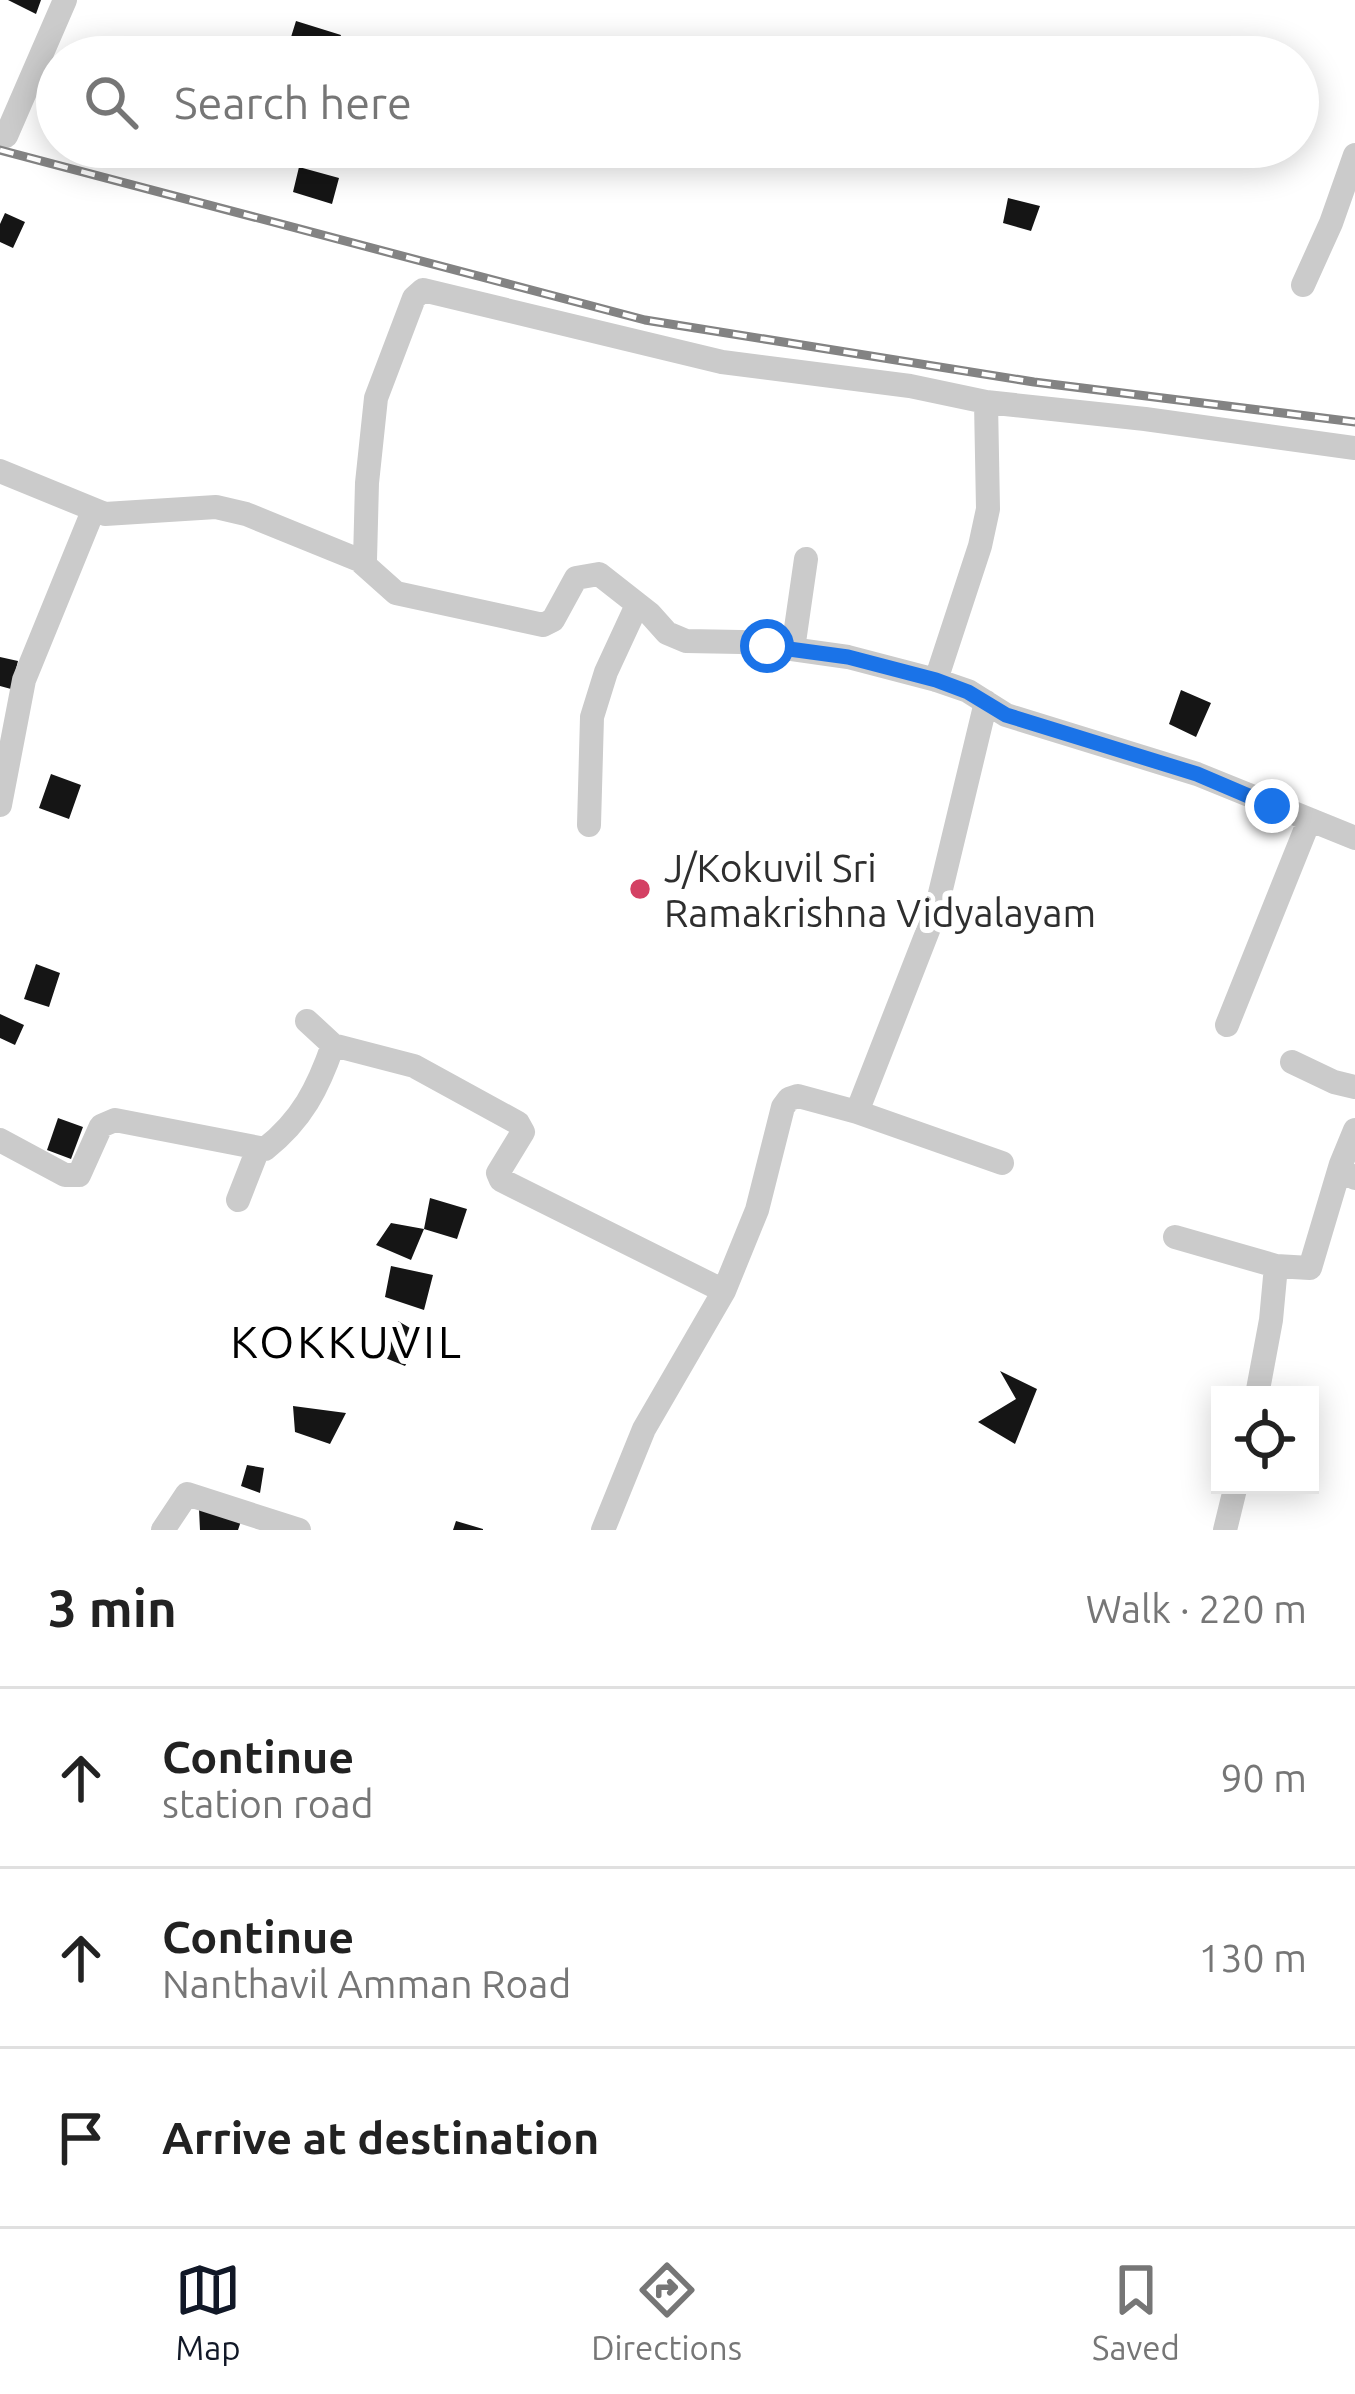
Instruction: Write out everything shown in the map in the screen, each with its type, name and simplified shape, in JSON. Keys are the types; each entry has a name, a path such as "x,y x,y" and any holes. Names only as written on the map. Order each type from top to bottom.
{"street":[{"path":"49,36 65,0"},
{"path":"0,134 6,136 36,67"},
{"path":"1303,285 1355,155"},
{"path":"359,560 364,560 368,543 367,483 376,398 414,298 423,290 722,362 910,386 986,402 1145,418 1355,448"},
{"path":"936,680 988,509 986,402"},
{"path":"0,471 105,514 216,506 246,514 359,560 396,593 543,626 553,620 576,578 599,574 667,633 686,641 848,657 936,680 1006,715 1197,774 1355,838"},
{"path":"0,805 24,680 93,511"},
{"path":"793,649 806,559"},
{"path":"589,825 592,716 637,605"},
{"path":"857,1112 935,910 986,702"},
{"path":"1227,1025 1309,821"},
{"path":"307,1022 333,1045 414,1066 518,1123 523,1132 498,1173 501,1180 724,1291"},
{"path":"0,1140 65,1175 80,1174 101,1126 115,1120 265,1149 289,1130 317,1090 333,1045"},
{"path":"1292,1062 1355,1087"},
{"path":"603,1530 644,1429 724,1291 757,1210 783,1107 798,1096 1002,1162"},
{"path":"1175,1237 1276,1266 1310,1268 1348,1171 1355,1130"},
{"path":"238,1201 258,1148"},
{"path":"1259,1386 1276,1266"},
{"path":"1226,1530 1234,1494"},
{"path":"163,1530 187,1495 299,1530"}],"building":[{"path":"8,0 41,0 36,14"},
{"path":"296,21 341,35 341,36 291,36"},
{"path":"299,168 339,178 332,204 293,192"},
{"path":"1008,198 1040,206 1031,231 1003,223"},
{"path":"5,213 25,222 13,248 0,242"},
{"path":"0,657 18,661 11,689 0,686"},
{"path":"1181,690 1211,703 1196,737 1169,724"},
{"path":"51,774 81,785 69,819 39,808"},
{"path":"36,964 60,973 49,1007 24,999"},
{"path":"0,1014 24,1025 15,1045 0,1038"},
{"path":"58,1118 83,1127 71,1159 47,1150"},
{"path":"430,1198 467,1209 457,1239 424,1229"},
{"path":"391,1223 424,1229 411,1260 376,1245"},
{"path":"391,1266 433,1275 424,1310 385,1297"},
{"path":"398,1321 422,1335 405,1366 383,1357"},
{"path":"1000,1371 1037,1389 1015,1444 978,1422 1016,1399"},
{"path":"293,1406 346,1413 330,1444 295,1432"},
{"path":"247,1465 264,1468 260,1493 241,1486"},
{"path":"199,1509 242,1518 238,1530 200,1530"},
{"path":"456,1521 483,1529 483,1530 453,1530"}],"railway":[{"path":"0,150 36,159"},
{"path":"68,168 645,320 1034,382 1355,422"}],"place":[{"name":"J/Kokuvil Sri Ramakrishna Vidyalayam","path":"640,889"}],"district":[{"name":"KOKKUVIL","path":"347,1341"}],"route":[{"path":"767,646 848,657 936,680 1006,715 1197,774 1272,806"}]}
